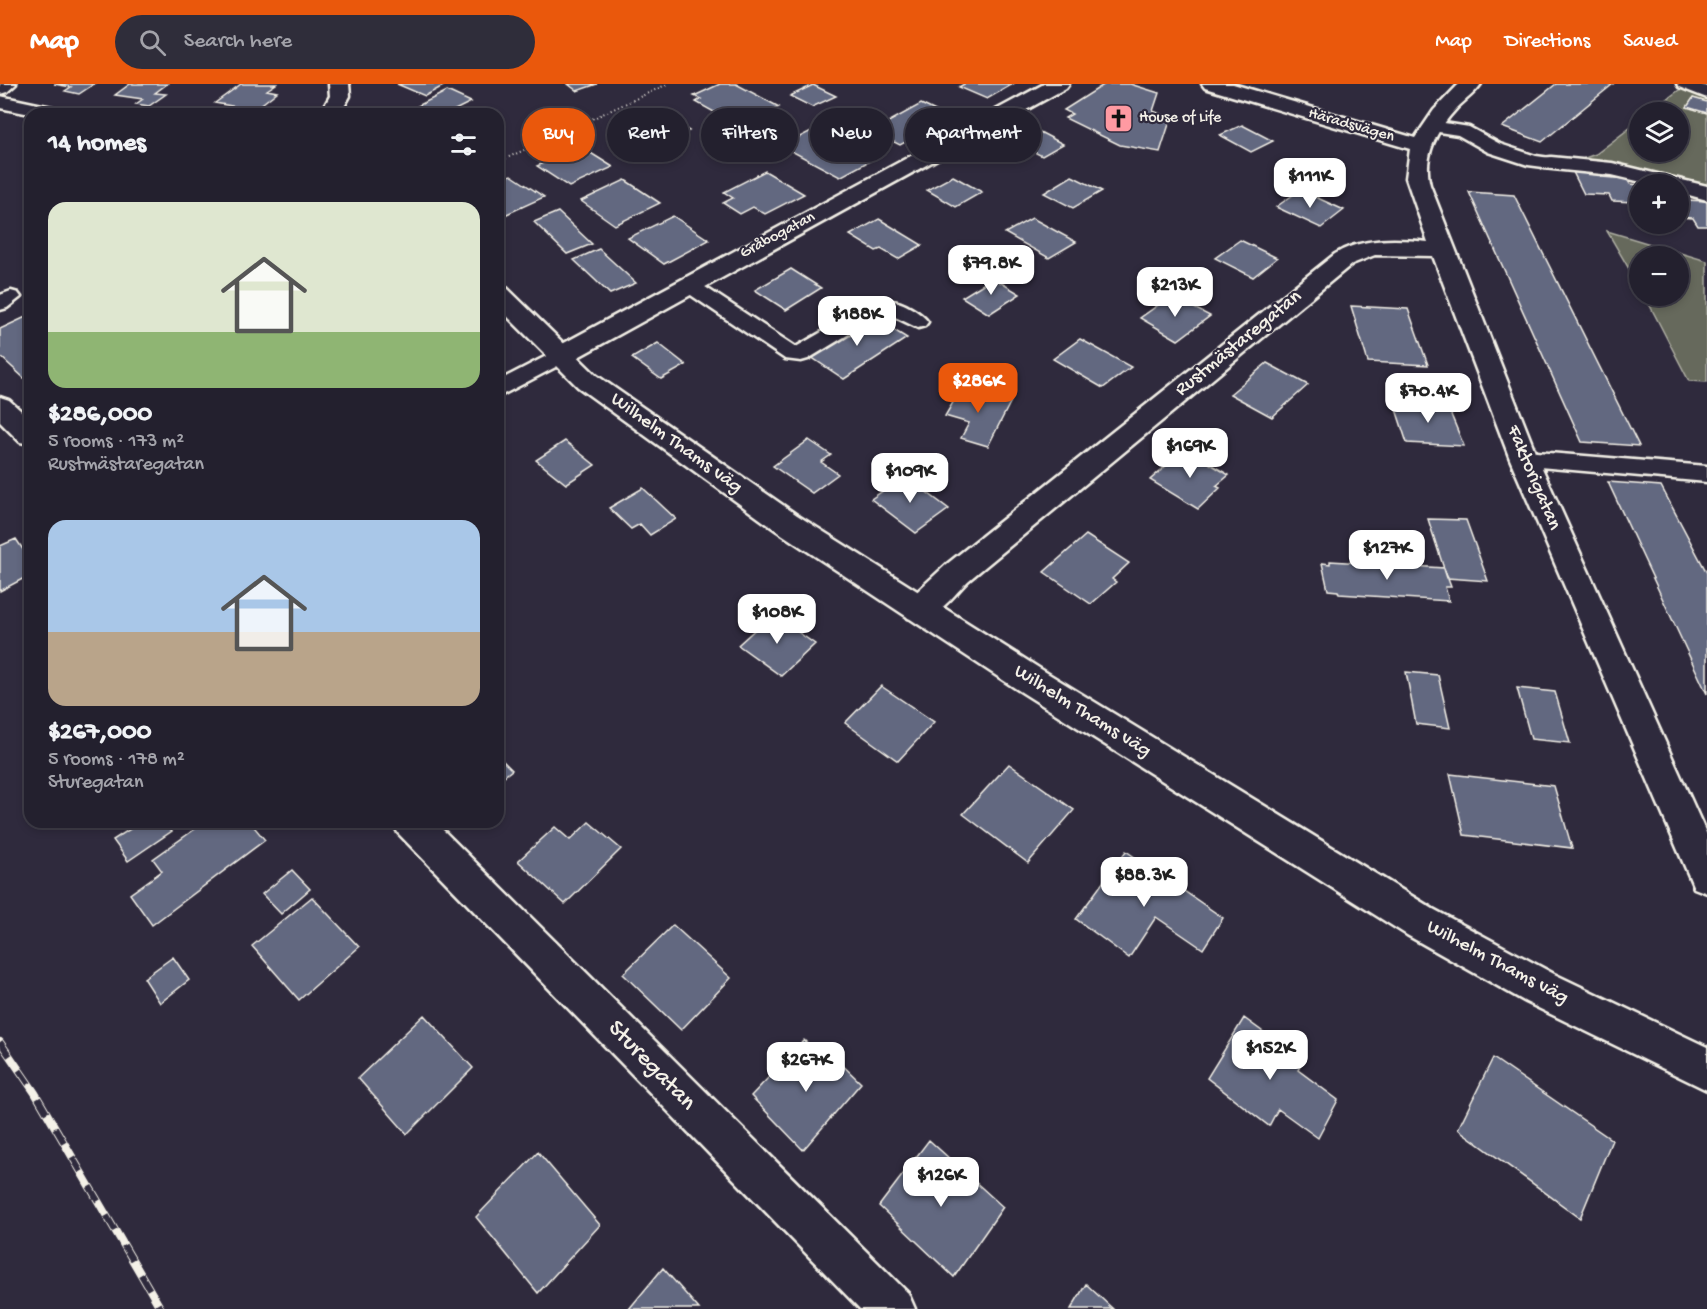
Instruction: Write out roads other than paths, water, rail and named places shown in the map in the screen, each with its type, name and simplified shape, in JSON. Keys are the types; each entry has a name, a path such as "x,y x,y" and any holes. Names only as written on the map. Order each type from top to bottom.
{"street":[{"path":"0,88 6,84"},
{"path":"334,108 342,91 339,84"},
{"name":"Gråbogatan","path":"561,355 1059,84"},
{"name":"Häradsvägen","path":"1212,84 1426,136"},
{"path":"1426,136 1470,84"},
{"path":"0,102 30,108"},
{"name":"Faktorigatan","path":"1426,136 1417,176 1442,250 1524,459 1707,876"},
{"path":"1551,163 1580,164 1632,174"},
{"path":"1689,188 1707,193"},
{"name":"Rustmästaregatan","path":"919,609 958,572 1334,267 1353,254 1378,248 1407,247 1442,250"},
{"name":"Wilhelm Thams väg","path":"504,299 587,381 777,517 919,609 1419,922 1540,988 1707,1069"},
{"path":"0,406 24,429"},
{"name":"Sturegatan","path":"417,828 892,1309"}],"lane":[{"path":"1685,84 1707,93"},
{"path":"1426,136 1463,131 1494,148 1551,163"},
{"path":"688,285 792,354 801,354 874,310 892,308 918,322"},
{"name":"Gråbogatan","path":"504,387 561,355"},
{"path":"1524,459 1707,474"}],"railway":[{"path":"0,1042 35,1093 161,1309"}],"place":[{"name":"House of Life","path":"1118,118"}]}
